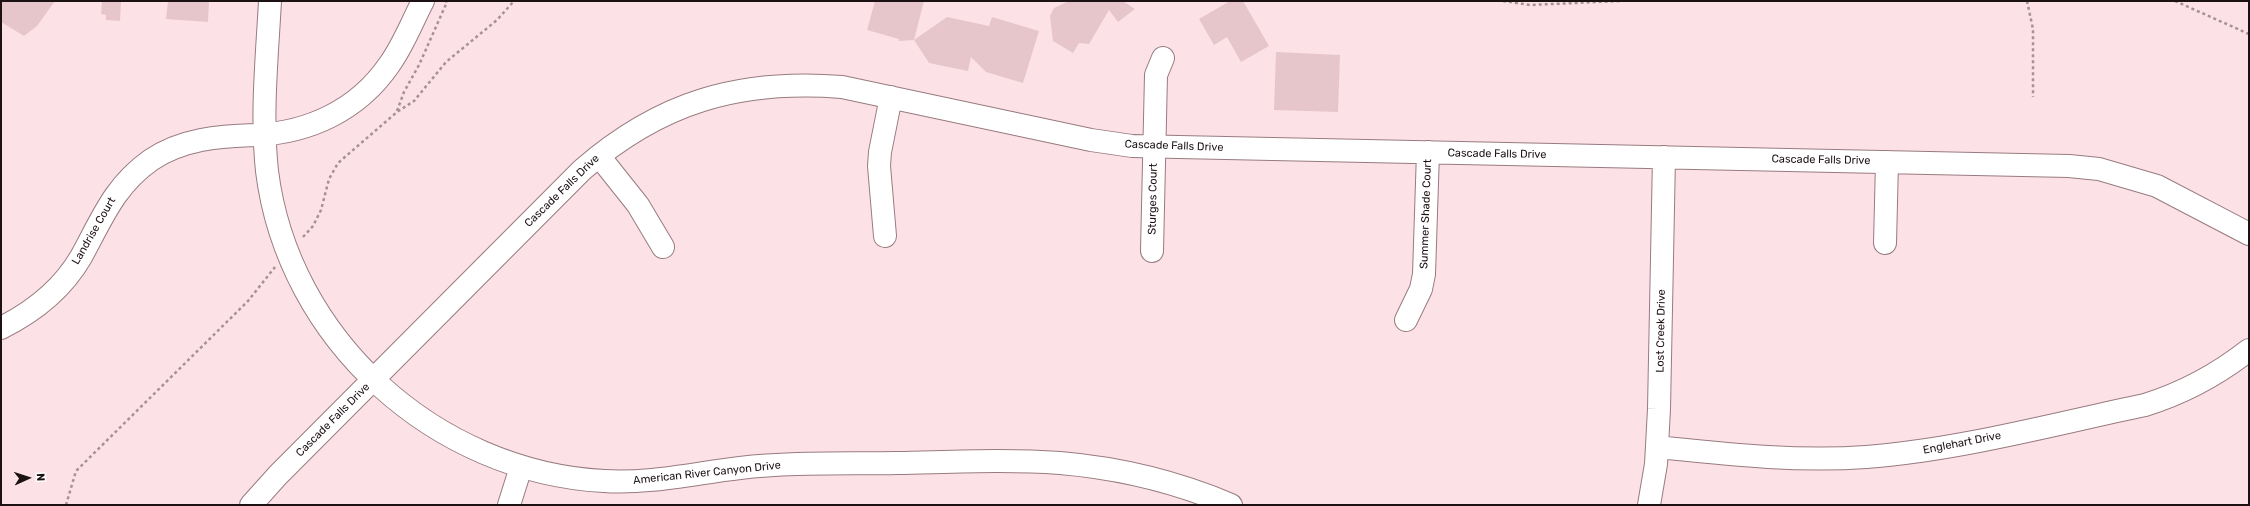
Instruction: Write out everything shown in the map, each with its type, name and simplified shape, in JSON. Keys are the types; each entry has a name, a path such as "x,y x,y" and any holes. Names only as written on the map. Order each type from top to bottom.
{"street":[{"name":"American River Canyon Drive","path":"270,1 264,134 274,209 288,252 303,286 322,318 340,344 372,380 392,398 433,427 465,445 521,467 560,476 627,482 664,479 741,468 786,465 1020,461 1060,463 1139,475 1178,486 1231,505"},
{"name":"Landrise Court","path":"1,328 33,310 48,297 69,274 81,257 102,214 118,191 130,177 151,160 192,141 219,136 264,134 310,126 335,115 372,87 389,65 423,1"},
{"name":"Sturges Court","path":"1152,251 1156,76 1163,58"},
{"name":"Cascade Falls Drive","path":"251,505 278,475 372,380 598,156 626,135 656,119 700,101 752,88 808,85 842,87 891,96 1091,140 1154,146 2070,166 2099,169 2157,186 2249,234"},
{"path":"885,236 879,166 880,152 891,96"},
{"name":"Summer Shade Court","path":"1406,320 1421,289 1424,274 1428,152"},
{"path":"598,156 638,205 663,247"},
{"name":"Lost Creek Drive","path":"1648,505 1657,448 1664,157"},
{"path":"1885,243 1887,162"},
{"name":"Englehart Drive","path":"1657,448 1765,457 1815,458 1865,457 1927,450 2145,406 2171,397 2206,381 2249,350"},
{"path":"509,505 521,467"}],"path":[{"path":"397,112 404,92 422,58 445,1"},
{"path":"66,505 76,472 248,301 288,252 313,226 321,210 329,179 338,163 397,112 414,101 446,62 497,20 514,1"},
{"path":"1503,1 1530,5 1620,1"},
{"path":"2027,1 2033,29 2033,97"},
{"path":"2175,1 2249,34"}],"building":[{"path":"1,1 55,1 37,26 24,36 1,22"},
{"path":"102,1 121,1 120,21 106,20 106,15 101,14"},
{"path":"168,1 209,1 208,22 166,19"},
{"path":"875,1 924,1 914,40 899,41 899,39 867,30"},
{"path":"1069,1 1123,1 1135,9 1118,22 1109,10 1089,44 1079,43 1073,53 1053,41 1050,16 1054,8"},
{"path":"1230,1 1243,1 1269,46 1241,62 1227,37 1214,45 1199,19"},
{"path":"947,17 989,26 992,17 1039,31 1023,83 986,72 971,57 968,71 929,63 914,40"},
{"path":"1276,52 1340,55 1338,112 1274,110"}]}
